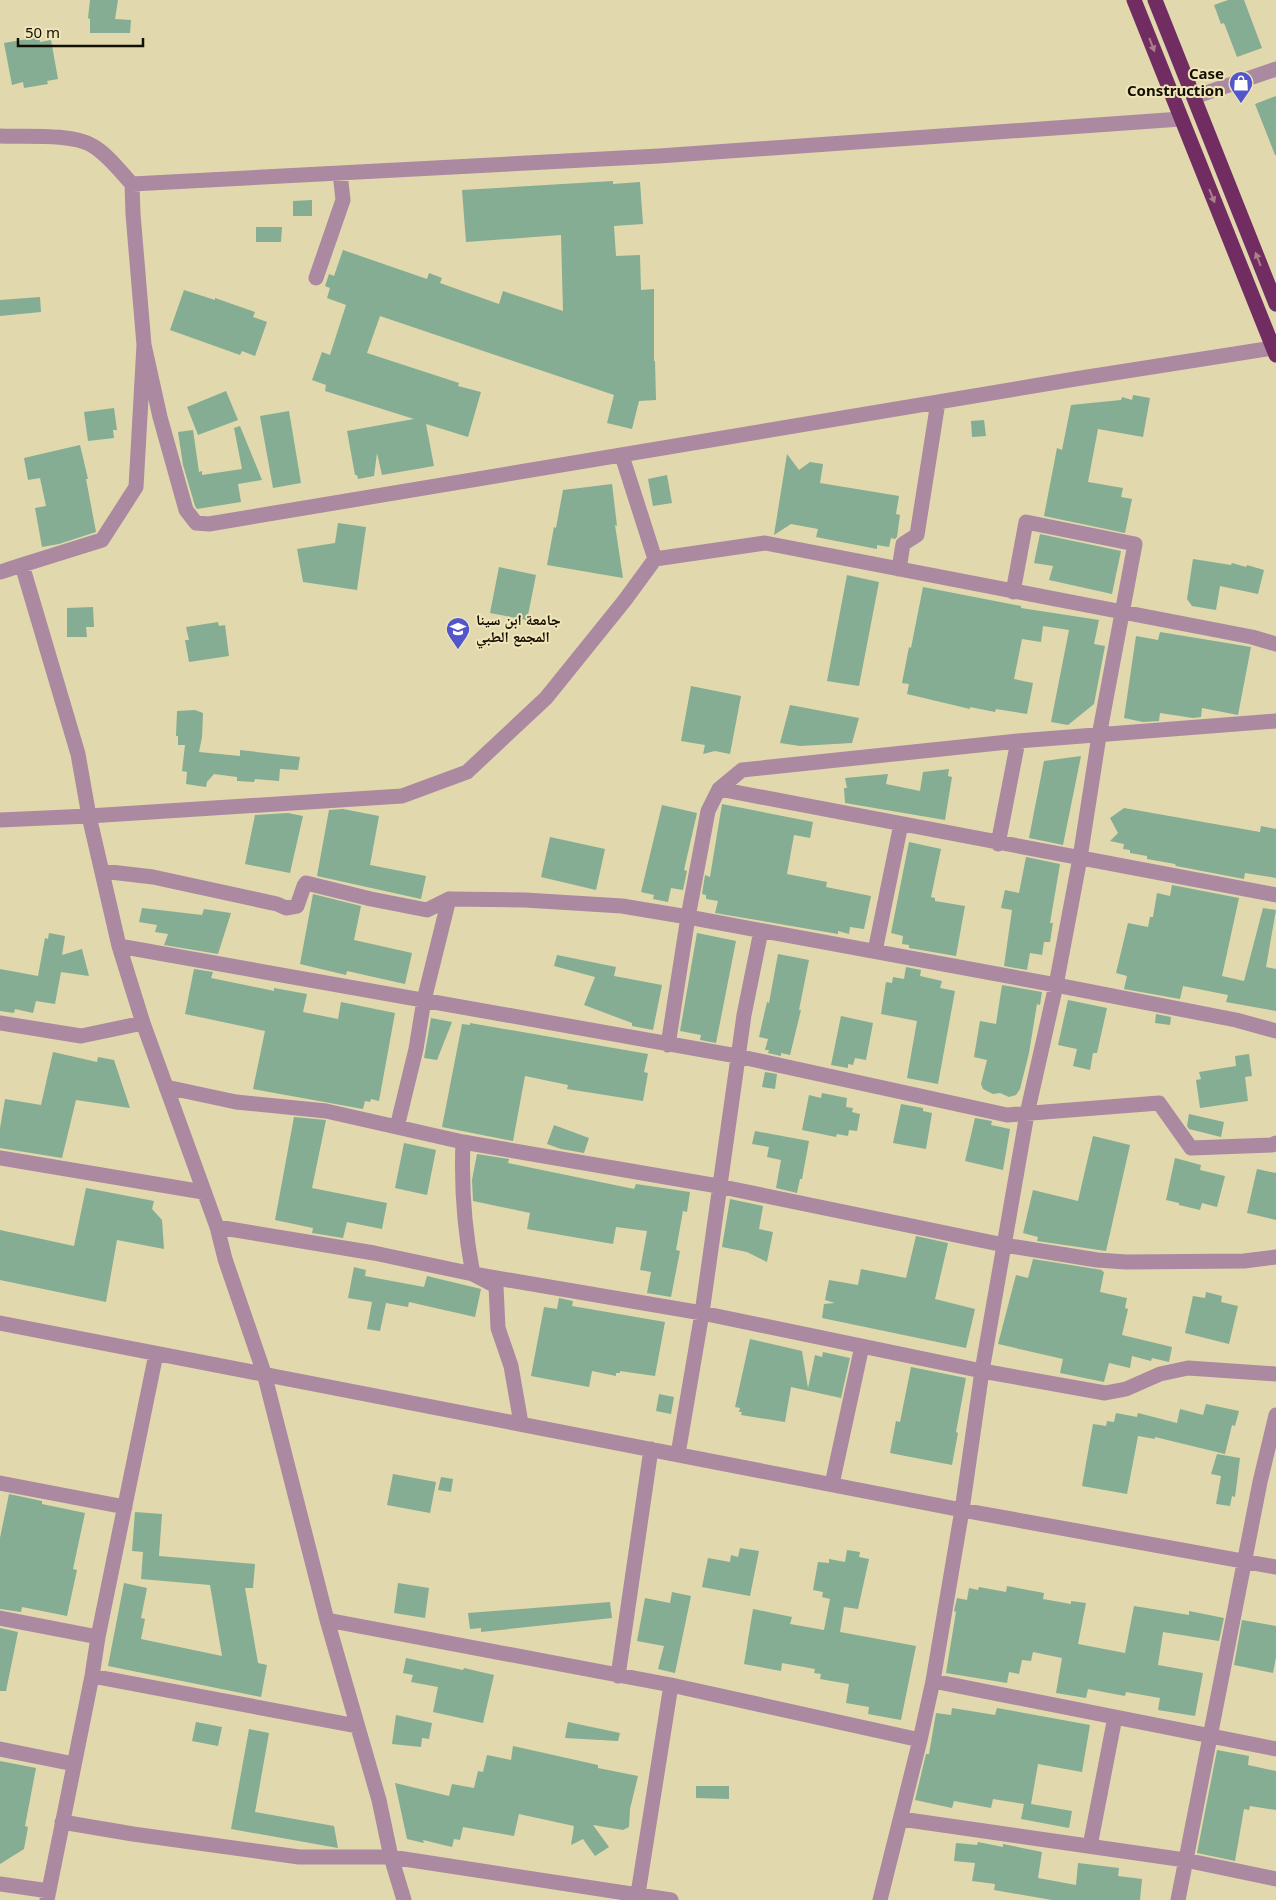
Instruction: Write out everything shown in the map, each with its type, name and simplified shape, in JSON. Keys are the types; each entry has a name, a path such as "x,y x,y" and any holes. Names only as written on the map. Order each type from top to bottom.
{"highway":[{"path":"1134,0 1274,351"},
{"path":"1155,0 1276,304"}],"street":[{"path":"1194,97 1276,69"},
{"path":"132,184 659,156 1181,119"},
{"path":"0,136 67,138 91,145 104,154 132,184 144,345 160,417 183,501 186,510 196,523 209,524 938,402 1274,351"},
{"path":"316,278 343,200 340,173"},
{"path":"0,572 102,540 136,487 144,345"},
{"path":"899,569 902,544 918,535 938,402"},
{"path":"622,456 655,559"},
{"path":"880,1900 933,1681 962,1510 982,1371 1027,1114 1056,985 1080,858 1099,736 1135,544 1026,522 1013,592"},
{"path":"0,820 402,796 467,772 546,698 625,600 655,559 764,543 1013,592 1252,636 1276,644"},
{"path":"22,565 78,754 89,816 119,946 143,1024 217,1227 225,1258 264,1373 327,1620 379,1800 391,1856 404,1900"},
{"path":"668,1045 688,917 708,812 719,789 742,770 1018,741 1276,721"},
{"path":"998,844 1018,741"},
{"path":"719,789 998,844 1276,895"},
{"path":"875,951 901,824"},
{"path":"102,871 153,877 218,890 277,904 286,908 297,906 306,884 427,910 449,899 525,900 622,906 1056,985 1236,1020 1276,1031"},
{"path":"397,1127 416,1049 424,1000 449,899"},
{"path":"678,1454 702,1313 737,1056 761,932"},
{"path":"119,946 737,1056 1007,1115 1159,1103 1191,1148 1272,1145 1276,1143"},
{"path":"0,1023 82,1036 143,1024"},
{"path":"166,1087 236,1102 326,1111 463,1142 718,1186 1004,1245 1097,1260 1126,1262 1244,1261 1276,1257"},
{"path":"463,1142 462,1198 466,1237 473,1274"},
{"path":"0,1158 203,1192"},
{"path":"217,1227 374,1253 473,1274 702,1313 982,1371 1105,1393 1126,1389 1160,1374 1188,1368 1276,1374"},
{"path":"473,1274 496,1286 498,1328 511,1366 521,1423"},
{"path":"0,1323 962,1510 1276,1567"},
{"path":"832,1484 862,1346"},
{"path":"0,1884 48,1896 92,1676 98,1637 156,1354"},
{"path":"1178,1900 1260,1482 1276,1415"},
{"path":"618,1676 651,1449"},
{"path":"0,1483 125,1507"},
{"path":"0,1618 98,1637"},
{"path":"327,1620 671,1685 920,1740"},
{"path":"92,1676 357,1726"},
{"path":"933,1681 1276,1749"},
{"path":"638,1897 671,1685"},
{"path":"1090,1846 1115,1717"},
{"path":"0,1749 74,1764"},
{"path":"901,1819 1185,1860 1276,1879"},
{"path":"62,1822 299,1857 391,1856 638,1897 671,1900"}],"building":[{"path":"90,0 118,0 115,19 131,20 130,33 90,33 90,19 88,18"},
{"path":"1228,0 1244,0 1262,48 1237,57 1224,23 1221,24 1214,5"},
{"path":"39,37 40,42 51,40 58,79 47,81 48,84 24,88 23,82 12,85 4,43"},
{"path":"1276,96 1276,155 1275,155 1255,104"},
{"path":"613,181 613,184 640,182 643,224 614,226 616,256 640,255 641,290 654,289 656,400 639,401 632,429 607,423 614,395 380,316 367,353 459,383 458,386 481,392 468,437 426,424 434,466 382,475 377,453 374,476 358,479 357,475 355,475 347,431 414,419 325,391 326,385 312,380 322,352 330,355 346,305 327,298 330,288 325,286 329,274 334,276 343,250 427,279 429,273 442,278 440,283 499,304 503,291 563,311 561,235 466,242 462,190"},
{"path":"312,200 312,216 293,216 293,201"},
{"path":"256,227 282,227 281,242 256,242"},
{"path":"184,290 215,300 215,298 255,312 253,317 267,322 255,356 242,351 240,355 170,330"},
{"path":"40,297 41,312 0,316 0,300"},
{"path":"226,391 238,420 198,435 187,407"},
{"path":"1133,395 1150,398 1143,437 1098,429 1088,482 1123,488 1121,497 1132,499 1125,533 1044,516 1057,448 1062,450 1071,405 1121,400 1122,397 1132,400"},
{"path":"114,408 117,430 113,430 114,438 88,441 84,412"},
{"path":"289,411 301,483 273,488 260,416"},
{"path":"984,420 986,436 972,437 971,421"},
{"path":"240,426 262,480 238,484 241,502 197,509 183,465 178,432 193,430 199,472 202,471 202,475 242,469 234,428"},
{"path":"80,445 88,479 86,479 96,532 59,544 42,547 35,508 46,506 40,478 28,480 24,458"},
{"path":"787,454 799,470 810,462 823,464 820,483 899,496 896,514 900,515 897,537 895,539 891,538 889,547 877,545 877,549 816,537 818,529 791,524 774,535"},
{"path":"667,475 672,503 653,506 648,479"},
{"path":"612,484 617,526 615,525 623,578 547,565 563,490"},
{"path":"338,523 366,527 357,590 303,582 297,549 335,543"},
{"path":"1040,534 1121,551 1112,594 1049,580 1053,566 1034,563"},
{"path":"1193,559 1231,565 1232,563 1246,567 1247,565 1264,570 1258,594 1220,586 1216,610 1192,606 1187,599"},
{"path":"499,567 536,575 527,620 490,613"},
{"path":"847,575 879,582 859,686 827,681"},
{"path":"923,587 1021,606 1021,608 1099,620 1094,644 1105,646 1094,704 1068,725 1051,722 1069,630 1043,626 1041,642 1022,639 1014,679 1033,683 1027,714 996,709 995,712 970,707 970,709 907,694 909,684 902,683"},
{"path":"93,607 94,627 86,627 87,637 67,637 67,608"},
{"path":"218,622 219,626 225,625 229,656 189,662 185,640 189,640 186,627"},
{"path":"1160,632 1251,647 1238,715 1202,708 1201,717 1193,718 1160,713 1159,721 1143,722 1124,718 1136,636 1158,640"},
{"path":"691,686 741,696 730,754 715,751 703,754 705,745 681,741"},
{"path":"790,705 859,718 852,743 800,746 780,743"},
{"path":"195,710 203,713 199,752 240,756 240,750 300,757 298,770 280,769 279,781 255,779 254,782 237,781 237,777 214,774 207,782 206,787 186,784 187,772 182,771 185,745 178,745 178,736 176,736 177,711"},
{"path":"1081,756 1063,845 1029,838 1044,761"},
{"path":"949,769 948,776 952,777 945,820 845,803 844,788 847,788 845,778 888,774 886,784 920,791 923,772"},
{"path":"722,804 813,822 810,838 794,835 787,874 827,882 826,887 871,896 864,929 850,927 849,934 838,931 838,934 715,913 718,901 706,899 706,895 702,894 705,875 710,877"},
{"path":"662,805 697,813 684,870 687,871 683,890 671,888 668,902 653,899 654,895 641,892"},
{"path":"1124,808 1260,832 1261,826 1276,829 1276,878 1245,873 1244,879 1176,866 1175,864 1147,859 1147,856 1130,853 1130,850 1123,849 1124,844 1110,841 1118,833 1110,818"},
{"path":"343,809 379,816 370,865 426,876 421,899 317,876 329,810"},
{"path":"288,813 303,816 290,873 245,864 255,815"},
{"path":"550,837 605,849 596,890 541,877"},
{"path":"909,842 941,849 931,897 935,898 935,901 965,906 956,956 909,948 909,945 902,944 903,936 891,933"},
{"path":"1026,857 1060,864 1050,923 1053,923 1050,942 1044,942 1042,955 1030,953 1027,970 1004,966 1012,910 1001,908 1005,890 1019,893"},
{"path":"1172,885 1239,898 1222,976 1244,981 1263,908 1276,910 1266,967 1276,969 1276,1011 1226,1002 1228,995 1183,986 1180,999 1124,989 1127,976 1116,973 1128,923 1148,927 1150,917 1153,917 1157,893 1170,896"},
{"path":"313,894 361,906 354,940 412,953 405,984 347,971 346,975 300,964"},
{"path":"142,908 202,915 204,909 231,913 218,954 164,945 168,934 155,932 157,925 139,922"},
{"path":"49,933 65,936 62,955 82,949 89,976 61,972 55,1004 36,1001 33,1013 15,1009 14,1013 0,1011 0,969 38,976 45,938 48,939"},
{"path":"697,933 736,941 716,1043 700,1040 701,1035 680,1031"},
{"path":"778,954 809,960 799,1010 801,1010 790,1055 781,1053 781,1056 768,1053 769,1050 765,1050 768,1039 759,1037 767,1002 769,1003"},
{"path":"557,955 616,967 614,976 662,985 653,1030 632,1026 632,1023 584,1005 595,977 554,966"},
{"path":"906,967 921,970 920,976 942,981 940,988 955,991 938,1084 907,1078 917,1021 881,1014 886,982 892,983 893,977 904,979"},
{"path":"194,969 213,972 211,978 274,991 274,988 307,994 303,1012 338,1019 341,1002 395,1013 379,1101 371,1099 370,1102 365,1101 363,1109 253,1089 265,1031 185,1014"},
{"path":"1002,985 1042,992 1040,1005 1037,1004 1029,1053 1020,1089 1016,1095 1009,1097 1000,1093 993,1094 983,1089 981,1084 987,1060 974,1057 980,1021 996,1024"},
{"path":"1068,1000 1107,1008 1097,1053 1093,1053 1090,1070 1073,1066 1077,1049 1058,1045"},
{"path":"1156,1014 1171,1017 1170,1025 1155,1023"},
{"path":"841,1016 873,1023 866,1060 855,1058 853,1065 848,1064 848,1068 831,1065"},
{"path":"431,1018 452,1022 437,1060 424,1058"},
{"path":"470,1023 648,1054 644,1072 648,1073 643,1101 567,1089 568,1085 525,1076 513,1141 442,1127 462,1024 470,1025"},
{"path":"53,1052 97,1062 98,1057 114,1060 130,1108 76,1100 62,1158 0,1148 0,1128 5,1099 41,1105"},
{"path":"1249,1054 1252,1076 1245,1077 1248,1101 1200,1108 1196,1080 1201,1079 1199,1072 1236,1066 1235,1056"},
{"path":"765,1072 777,1074 775,1089 762,1087"},
{"path":"822,1093 847,1098 846,1107 853,1108 852,1112 860,1114 857,1131 849,1130 848,1136 837,1134 836,1137 802,1130 809,1095 821,1098"},
{"path":"901,1104 923,1108 923,1111 932,1113 926,1149 893,1143"},
{"path":"1189,1114 1224,1122 1221,1137 1189,1129 1187,1126"},
{"path":"294,1117 326,1120 312,1188 387,1203 382,1229 347,1222 343,1238 312,1233 313,1228 275,1220"},
{"path":"975,1118 992,1121 991,1125 1010,1129 1003,1170 965,1161"},
{"path":"554,1125 589,1138 584,1153 561,1149 547,1144"},
{"path":"755,1131 809,1141 802,1179 800,1179 797,1193 776,1188 781,1160 767,1157 769,1147 752,1144"},
{"path":"1093,1136 1130,1145 1106,1251 1037,1241 1038,1237 1023,1233 1033,1190 1078,1201"},
{"path":"404,1143 436,1150 427,1195 395,1188"},
{"path":"477,1154 509,1159 508,1163 634,1189 636,1184 690,1192 687,1212 683,1211 676,1250 680,1251 671,1297 647,1293 651,1272 640,1270 647,1231 616,1227 613,1244 527,1229 530,1213 473,1201 472,1180"},
{"path":"1175,1158 1201,1165 1200,1170 1225,1176 1217,1207 1202,1203 1200,1210 1166,1200"},
{"path":"1257,1169 1276,1173 1276,1220 1247,1213"},
{"path":"86,1188 154,1201 152,1209 162,1220 164,1249 117,1240 106,1302 0,1280 0,1230 74,1246"},
{"path":"730,1199 763,1206 759,1229 773,1232 767,1262 747,1252 722,1247"},
{"path":"916,1236 948,1243 935,1299 975,1309 966,1348 822,1318 824,1304 835,1303 825,1300 829,1280 858,1285 861,1269 906,1278"},
{"path":"1033,1259 1102,1270 1104,1272 1100,1292 1127,1298 1125,1308 1128,1309 1122,1335 1172,1347 1169,1362 1152,1358 1151,1361 1132,1356 1130,1368 1109,1363 1104,1382 1060,1373 1063,1359 998,1344 1016,1275 1028,1278"},
{"path":"354,1267 366,1270 365,1276 424,1287 427,1276 481,1289 475,1317 409,1302 408,1307 386,1303 380,1331 367,1329 372,1302 348,1298"},
{"path":"1206,1292 1222,1296 1221,1302 1238,1306 1229,1344 1185,1333 1193,1296 1205,1298"},
{"path":"559,1298 573,1301 572,1306 665,1322 655,1376 620,1371 620,1373 616,1373 616,1376 592,1371 589,1387 531,1376 544,1307 557,1309"},
{"path":"750,1339 802,1351 808,1388 815,1355 822,1357 823,1352 850,1358 841,1398 791,1387 785,1422 741,1415 742,1412 739,1412 740,1408 735,1407"},
{"path":"911,1367 966,1378 952,1465 890,1453 896,1421 900,1422"},
{"path":"659,1394 674,1397 671,1414 656,1411"},
{"path":"1206,1404 1239,1411 1235,1426 1232,1425 1225,1454 1155,1437 1155,1439 1138,1436 1127,1494 1082,1486 1093,1424 1106,1426 1107,1421 1114,1422 1116,1413 1137,1417 1138,1413 1177,1423 1180,1409 1203,1415"},
{"path":"1217,1454 1240,1458 1235,1497 1232,1496 1230,1506 1216,1504 1221,1476 1211,1474"},
{"path":"393,1474 436,1482 430,1513 387,1505"},
{"path":"441,1477 453,1479 451,1492 438,1490"},
{"path":"9,1494 42,1501 42,1504 85,1513 73,1569 77,1570 67,1616 22,1607 21,1612 0,1609 0,1538"},
{"path":"135,1512 162,1514 159,1556 255,1564 253,1588 245,1588 258,1663 267,1665 261,1697 108,1666 124,1583 147,1588 141,1618 145,1619 141,1639 222,1656 210,1585 141,1579 143,1552 132,1551"},
{"path":"740,1548 759,1551 750,1596 702,1587 708,1558 730,1562 731,1555 738,1557"},
{"path":"847,1550 860,1552 859,1557 869,1559 858,1609 844,1607 840,1632 916,1646 901,1720 868,1714 869,1707 846,1703 849,1684 820,1679 821,1674 814,1673 815,1669 782,1663 781,1671 744,1664 753,1609 792,1617 790,1624 824,1630 830,1599 822,1597 823,1592 813,1590 818,1562 829,1563 829,1559 845,1562"},
{"path":"398,1583 429,1588 425,1618 394,1613"},
{"path":"1007,1586 1044,1593 1043,1599 1071,1604 1071,1601 1086,1603 1078,1644 1125,1653 1134,1606 1189,1615 1189,1611 1224,1618 1219,1641 1163,1632 1158,1665 1203,1673 1195,1716 1158,1710 1160,1698 1126,1692 1125,1696 1088,1689 1086,1698 1056,1693 1062,1658 1033,1652 1031,1661 1022,1660 1019,1674 1009,1672 1007,1683 946,1673 957,1598 967,1600 969,1588 978,1590 979,1587 1006,1592"},
{"path":"672,1592 691,1596 675,1673 658,1669 664,1646 637,1641 645,1598 670,1603"},
{"path":"610,1602 612,1618 481,1632 481,1628 470,1629 468,1613"},
{"path":"1242,1620 1276,1626 1276,1657 1273,1673 1234,1665"},
{"path":"0,1628 18,1632 6,1691 0,1691"},
{"path":"406,1658 494,1675 483,1723 433,1712 438,1687 411,1682 413,1675 403,1673"},
{"path":"952,1708 995,1715 997,1708 1090,1725 1082,1772 1038,1764 1031,1804 1072,1811 1069,1828 1021,1819 1024,1804 993,1799 991,1808 954,1801 952,1808 915,1800 926,1754 929,1754 936,1713 951,1715"},
{"path":"396,1715 432,1723 429,1739 422,1738 421,1747 392,1744"},
{"path":"196,1722 222,1727 218,1746 192,1741"},
{"path":"568,1722 620,1733 618,1741 565,1738"},
{"path":"249,1729 269,1733 255,1812 334,1826 338,1848 231,1829"},
{"path":"513,1746 598,1765 598,1768 638,1776 630,1809 629,1827 623,1830 593,1825 609,1847 595,1856 583,1839 571,1845 574,1826 519,1814 514,1836 463,1827 460,1840 454,1839 452,1847 423,1840 424,1843 407,1839 395,1783 449,1796 452,1784 474,1788 478,1771 483,1772 487,1755 511,1760"},
{"path":"1217,1750 1249,1756 1248,1765 1276,1771 1276,1810 1250,1806 1249,1810 1244,1809 1235,1861 1197,1853"},
{"path":"0,1761 36,1768 25,1826 28,1827 24,1849 0,1864"},
{"path":"696,1786 729,1786 729,1799 696,1798"},
{"path":"978,1842 1003,1847 1003,1844 1042,1852 1038,1878 1076,1885 1078,1863 1119,1868 1118,1876 1142,1879 1140,1900 1052,1900 994,1890 995,1884 972,1881 975,1863 954,1861 956,1843 977,1845"}],"place":[{"name":"Case Construction","path":"1241,104"},
{"name":"جامعة ابن سينا المجمع الطبي","path":"458,650"}]}
